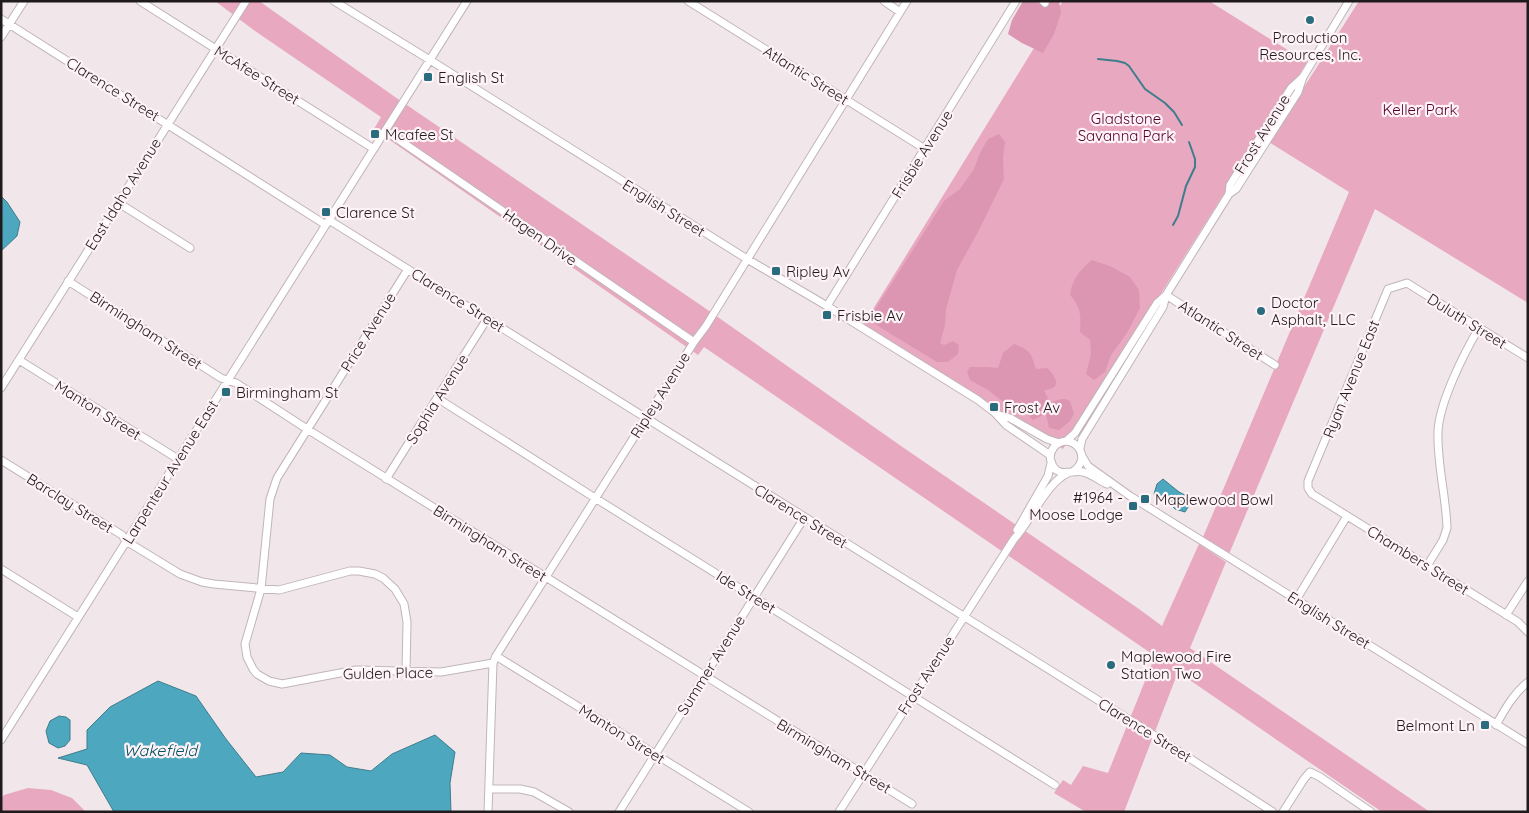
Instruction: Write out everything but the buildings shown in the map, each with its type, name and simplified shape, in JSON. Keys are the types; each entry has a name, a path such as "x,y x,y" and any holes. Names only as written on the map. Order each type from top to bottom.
{"street":[{"path":"1,37 24,1"},
{"name":"McAfee Street","path":"140,1 374,149"},
{"name":"East Idaho Avenue","path":"1,388 246,1"},
{"name":"English Street","path":"334,1 747,259 827,306 978,400 995,413 1006,425 1051,459"},
{"name":"Larpenteur Avenue East","path":"1,740 467,1"},
{"name":"Atlantic Street","path":"688,1 924,149"},
{"path":"884,1 900,12"},
{"name":"Ripley Avenue","path":"495,660 545,577 706,326 907,1"},
{"name":"Frisbie Avenue","path":"827,306 1016,1"},
{"name":"Frost Avenue","path":"1063,442 1076,431 1157,303 1166,295 1229,194 1236,189 1298,92 1303,77 1350,1"},
{"name":"Clarence Street","path":"1,19 327,222 408,269 1141,727 1273,812"},
{"name":"Hagen Drive","path":"386,131 694,342"},
{"path":"118,204 190,248"},
{"name":"Price Avenue","path":"261,588 270,499 273,488 284,466 408,269"},
{"name":"Birmingham Street","path":"68,281 221,378 236,384 912,804"},
{"name":"Duluth Street","path":"1407,283 1528,358"},
{"name":"Ryan Avenue East","path":"1308,488 1308,481 1388,289 1407,283"},
{"name":"Atlantic Street","path":"1166,295 1275,366"},
{"name":"Frost Avenue","path":"1080,448 1082,439 1163,307 1166,295"},
{"name":"Sophia Avenue","path":"386,478 487,319"},
{"path":"1427,566 1443,540 1447,528 1438,444 1439,422 1445,401 1462,361 1480,328"},
{"name":"Manton Street","path":"19,360 178,459"},
{"name":"Ide Street","path":"437,398 1055,785"},
{"name":"English Street","path":"995,413 1010,418 1046,439 1063,442"},
{"path":"1063,442 1076,444 1080,448 1082,456 1080,466 1070,473 1058,471 1051,459 1055,446 1063,442"},
{"name":"English Street","path":"1082,456 1088,466 1130,496 1528,744"},
{"name":"Frost Avenue","path":"1014,540 1018,529 1048,476 1051,459"},
{"name":"Barclay Street","path":"1,460 122,535 126,541 170,569 191,578 208,583 279,590 350,571 366,572 383,578 400,596 406,611 406,671"},
{"name":"English Street","path":"1070,473 1086,473 1130,496"},
{"name":"Frost Avenue","path":"839,812 1014,540 1056,481 1070,473"},
{"name":"Chambers Street","path":"1308,488 1312,494 1506,615 1524,627 1528,632"},
{"path":"1296,600 1347,516"},
{"name":"Summer Avenue","path":"619,812 804,518"},
{"path":"1,569 78,617"},
{"path":"1506,615 1528,581"},
{"name":"Gulden Place","path":"261,588 247,637 245,651 249,664 257,674 276,683 282,684 356,670 441,672 495,660"},
{"path":"488,812 495,660"},
{"name":"Manton Street","path":"495,660 749,812"},
{"path":"1496,724 1516,694 1528,682"},
{"path":"1283,812 1310,772 1320,776 1371,812"},
{"path":"489,790 520,789 534,792 569,812"}],"green space":[{"path":"215,1 259,1 395,97 702,306 1162,626 1199,544 1226,562 1190,648 1430,812 1382,812 1178,672 1124,812 1086,812 1054,793 1063,780 1071,785 1083,766 1108,773 1155,656 704,347 698,355 374,129 381,117 255,31"},
{"name":"Gladstone Savanna Park","path":"1063,1 1209,1 1307,62 1063,449 862,327"},
{"name":"Keller Park","path":"1359,1 1528,1 1528,303 1375,209 1229,554 1203,537 1349,192 1269,142"},
{"path":"28,788 51,790 72,798 86,812 1,812 1,798 4,795"}],"shaded area":[{"path":"1023,1 1059,1 1061,13 1054,34 1043,53 1008,34 1012,20"},
{"path":"999,134 1005,142 1003,158 1004,179 957,270 946,309 945,325 940,343 944,345 953,341 959,345 958,354 948,362 937,362 869,319 944,201 960,189 974,169 988,139"},
{"path":"1092,260 1110,266 1130,277 1139,290 1140,308 1127,333 1111,355 1105,372 1094,380 1086,374 1091,354 1090,340 1080,332 1080,312 1070,295 1077,275"},
{"path":"1014,344 1029,353 1036,369 1047,368 1053,375 1056,382 1055,385 1050,389 1044,390 1050,403 1063,399 1070,401 1074,414 1070,421 1059,430 1049,428 1046,414 1033,420 1020,407 1002,401 988,390 970,380 967,372 970,367 998,368 1003,353"}],"water":[{"path":"1,196 20,222 17,236 1,251"},
{"path":"1163,479 1179,492 1193,499 1185,512 1175,509 1168,501 1158,498 1154,494 1157,484"},
{"name":"Wakefield","path":"158,681 196,696 256,777 283,772 301,753 330,755 347,767 371,771 392,754 435,735 455,752 450,783 451,812 114,812 87,765 58,758 87,749 87,730 110,707"},
{"path":"59,716 70,720 70,740 65,746 58,748 49,743 46,731 50,721"}],"waterway":[{"path":"1098,59 1117,61 1129,66 1145,89 1165,103 1174,112 1182,125"},
{"path":"1173,225 1178,216 1186,186 1195,167 1195,159 1189,142"}],"place":[{"name":"Production Resources, Inc.","path":"1310,20"},
{"name":"English St","path":"428,77"},
{"name":"Mcafee St","path":"375,134"},
{"name":"Clarence St","path":"326,212"},
{"name":"Ripley Av","path":"776,271"},
{"name":"Doctor Asphalt, LLC","path":"1261,311"},
{"name":"Frisbie Av","path":"827,315"},
{"name":"Birmingham St","path":"226,392"},
{"name":"Frost Av","path":"994,407"},
{"name":"Maplewood Bowl","path":"1145,499"},
{"name":"#1964 - Moose Lodge","path":"1133,506"},
{"name":"Maplewood Fire Station Two","path":"1111,665"},
{"name":"Belmont Ln","path":"1485,725"}]}
